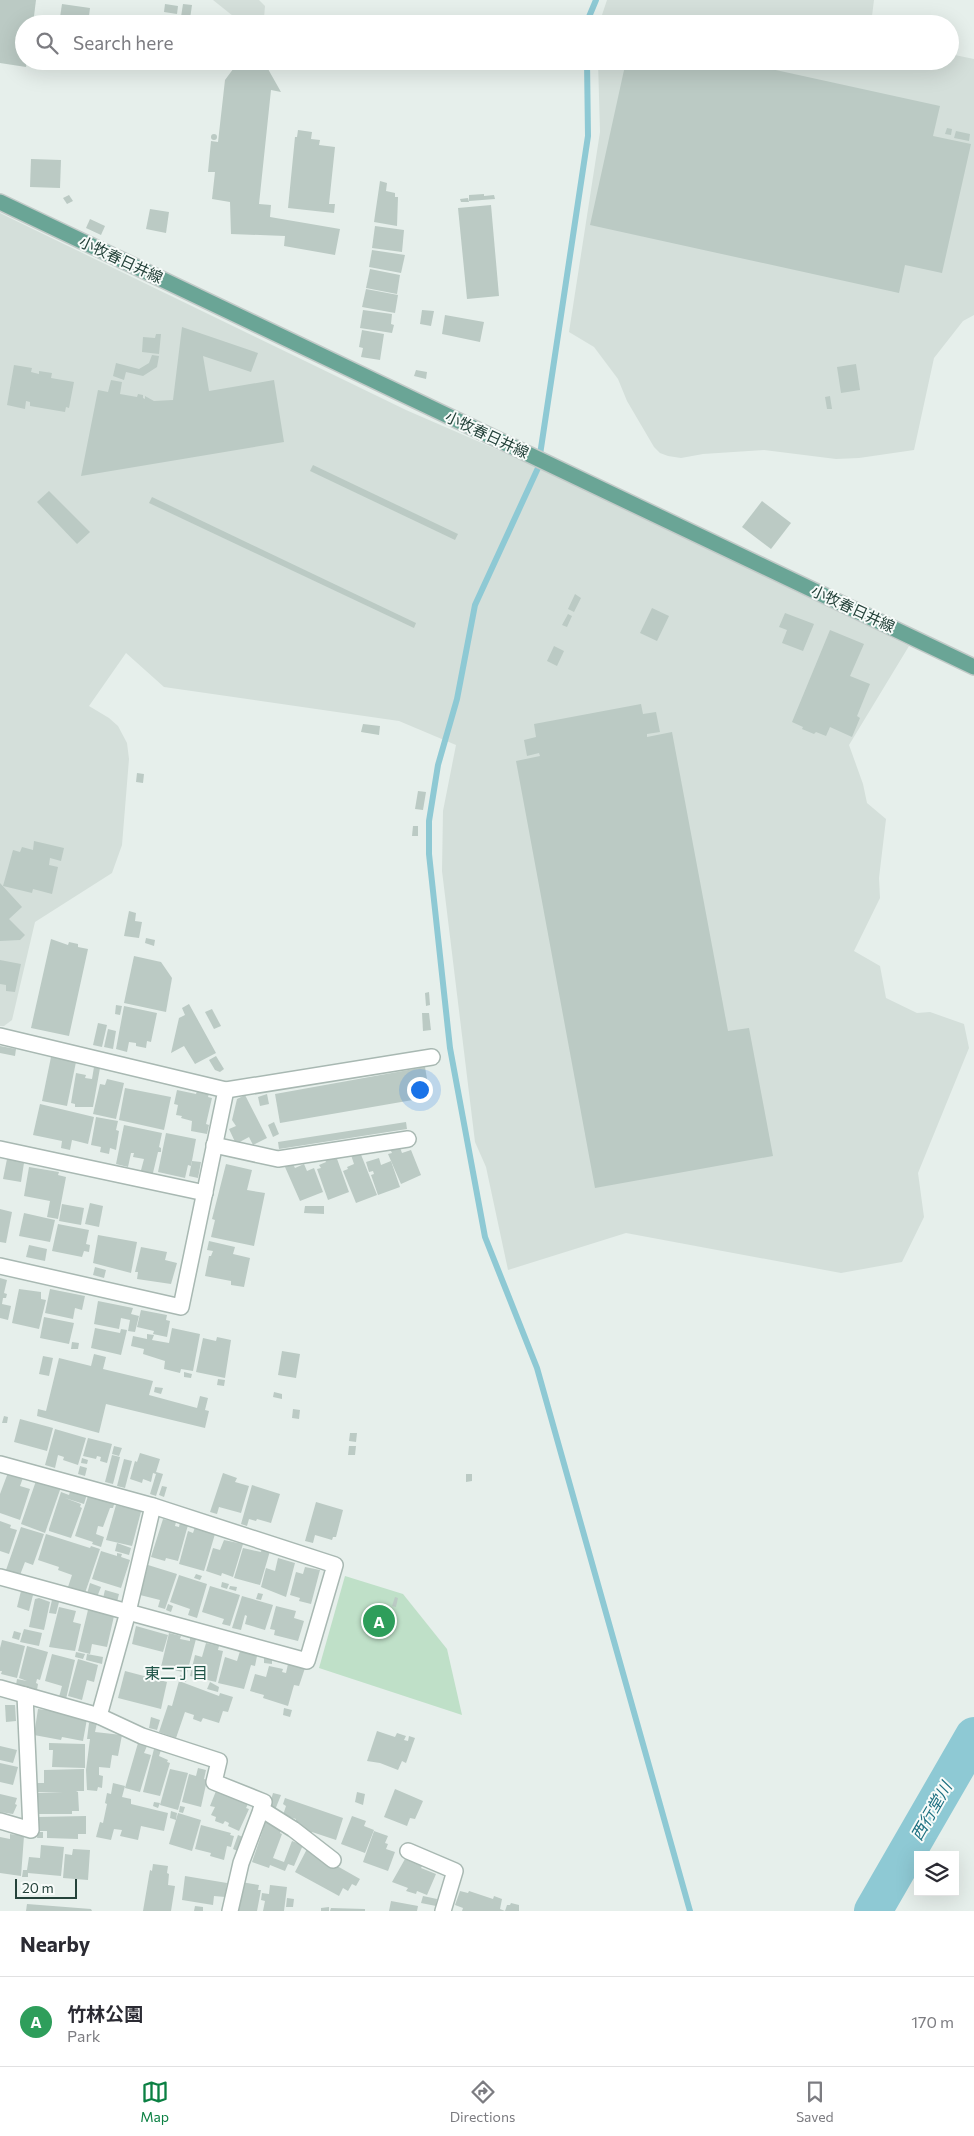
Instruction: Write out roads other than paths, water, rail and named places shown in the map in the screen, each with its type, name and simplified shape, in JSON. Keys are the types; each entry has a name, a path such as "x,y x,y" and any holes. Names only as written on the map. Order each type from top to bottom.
{"main road":[{"name":"小牧春日井線","path":"0,202 974,667"}],"street":[{"path":"0,1036 226,1090 432,1056"},
{"path":"0,1266 181,1307 226,1090"},
{"path":"214,1145 278,1159 408,1139"},
{"path":"0,1149 205,1193"},
{"path":"0,1464 153,1506 335,1564 307,1661 0,1577"},
{"path":"99,1716 128,1612 153,1506"},
{"path":"0,1688 99,1716 142,1736 219,1761 214,1782 264,1802 241,1863 230,1911"},
{"path":"0,1821 31,1830 25,1695"},
{"path":"261,1809 293,1829 333,1860"},
{"path":"408,1851 455,1871 443,1911"}],"waterway":[{"path":"590,15 596,0"},
{"path":"587,70 588,136 538,468 475,605 457,699 438,765 429,821 429,854 450,1048 485,1237 537,1368 690,1911"},
{"name":"西行堂川","path":"873,1911 974,1736"}],"place":[{"name":"竹林公園","path":"379,1621"}],"district":[{"name":"東二丁目","path":"176,1673"}]}
